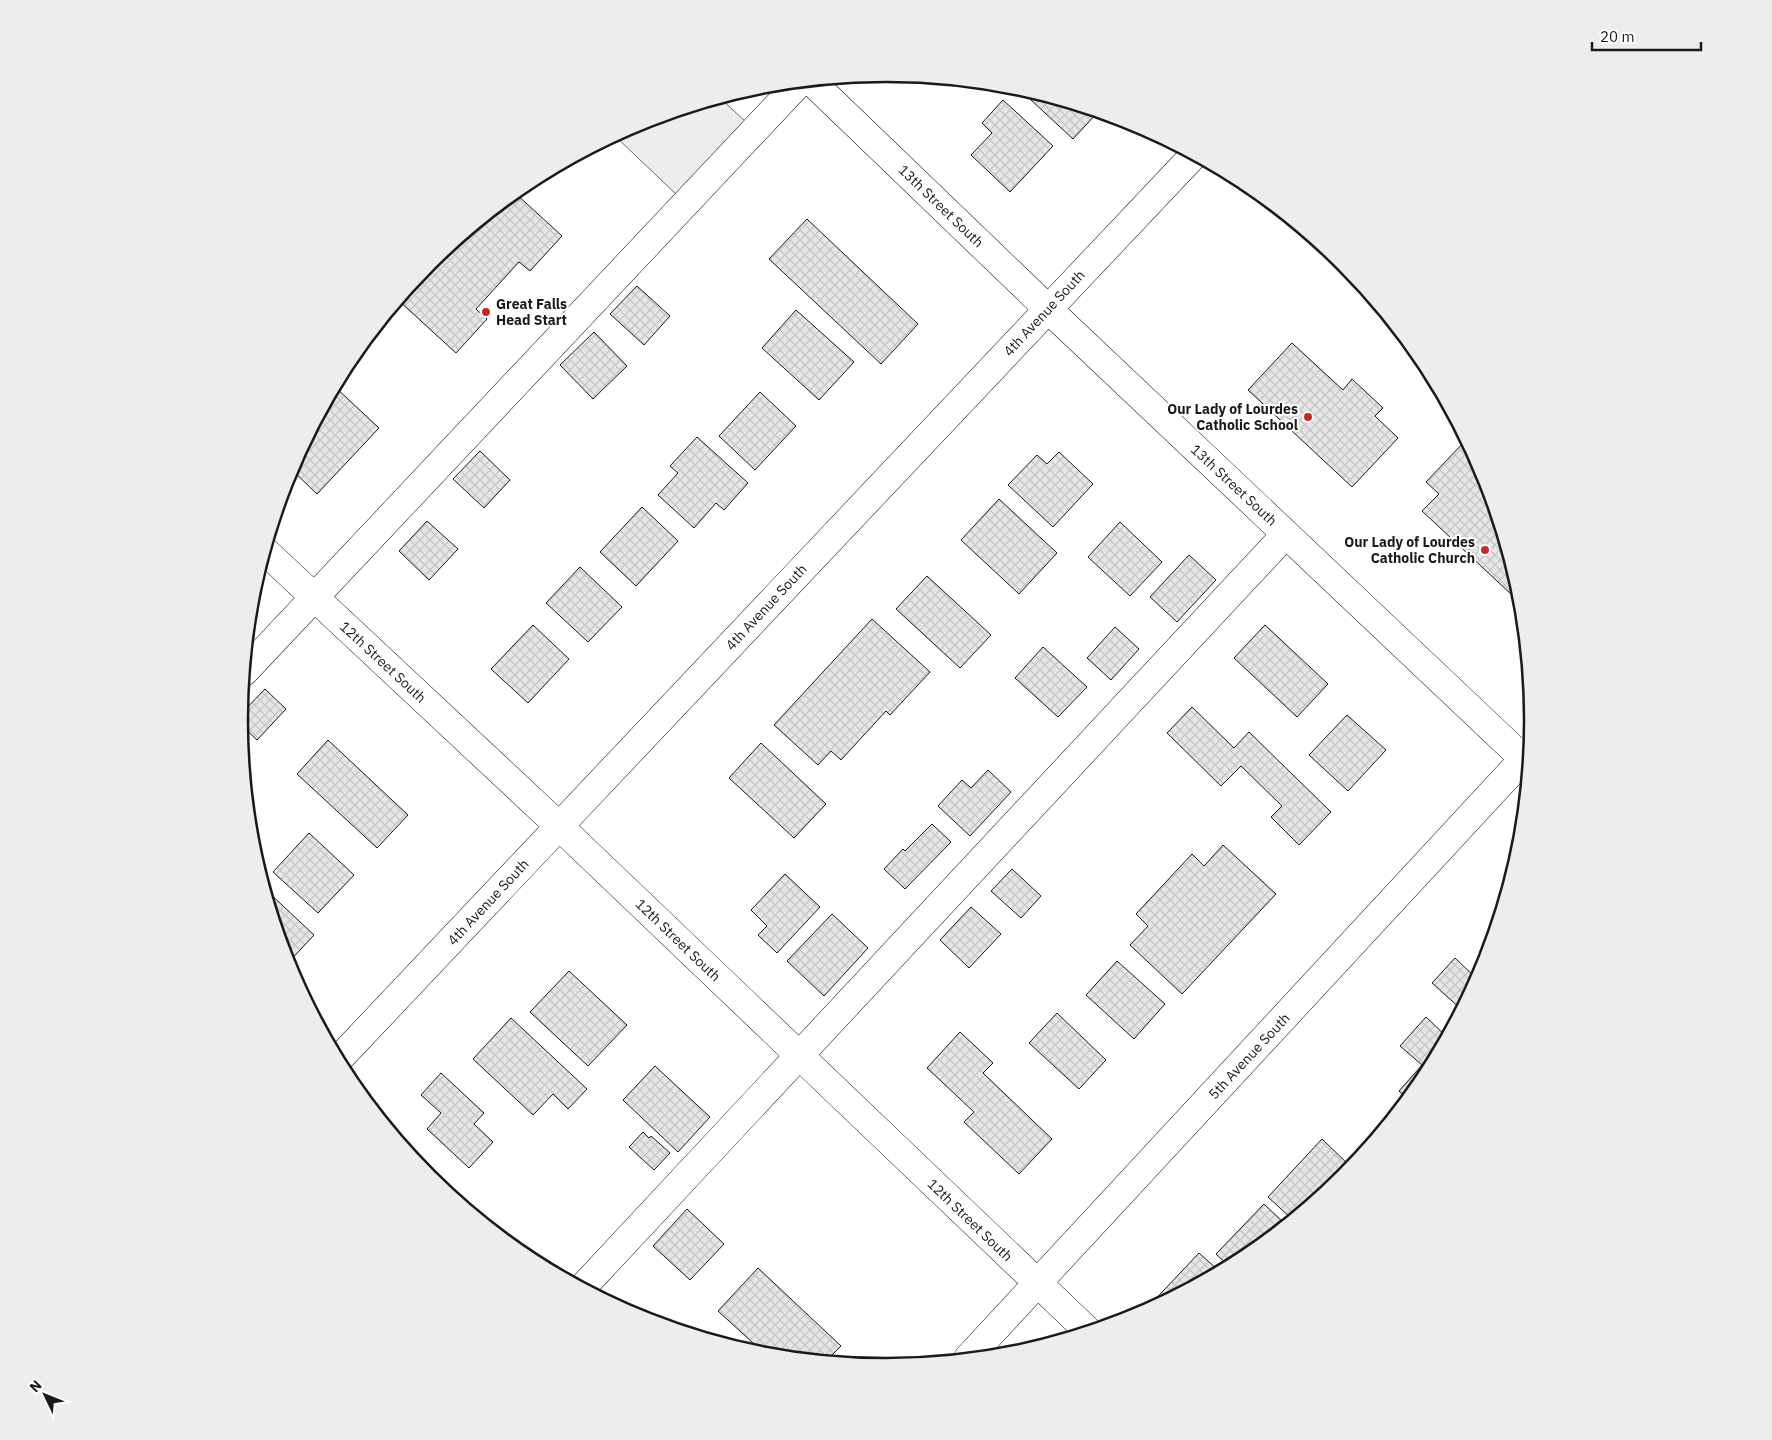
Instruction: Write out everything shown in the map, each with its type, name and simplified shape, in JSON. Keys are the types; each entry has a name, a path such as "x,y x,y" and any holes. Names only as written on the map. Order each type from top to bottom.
{"street":[{"name":"13th Street South","path":"817,87 1048,310 1522,754"},
{"path":"251,664 793,90"},
{"name":"4th Avenue South","path":"344,1054 1190,160"},
{"path":"587,1283 1286,534"},
{"name":"12th Street South","path":"270,556 559,826 1083,1326"},
{"name":"5th Avenue South","path":"975,1351 1522,764"}],"shaded area":[{"path":"725,103 747,123 678,196 620,141 681,116"}],"building":[{"path":"1003,100 1053,146 1010,192 971,155 992,133 982,123"},
{"path":"1031,100 1093,117 1073,139"},
{"path":"521,198 562,236 530,271 519,262 476,309 487,319 456,353 403,305 435,269 498,214"},
{"path":"807,219 918,324 881,364 769,259"},
{"path":"637,286 670,316 644,345 610,314"},
{"path":"796,310 854,362 819,400 762,348"},
{"path":"594,332 627,366 593,399 560,365"},
{"path":"1292,343 1343,390 1352,379 1383,408 1375,416 1398,438 1352,487 1248,390"},
{"path":"340,392 379,428 317,494 297,475 314,438"},
{"path":"760,392 796,426 755,470 719,436"},
{"path":"697,437 748,483 724,510 716,503 694,528 658,495 678,473 670,466"},
{"name":"Our Lady of Lourdes Catholic Church","path":"1461,445 1490,515 1502,555 1510,594 1422,511 1439,494 1426,482"},
{"path":"480,451 510,480 484,508 453,479"},
{"path":"1059,452 1093,484 1053,527 1008,485 1037,455 1047,464"},
{"path":"999,499 1057,553 1019,594 961,540"},
{"path":"642,507 678,541 636,586 600,552"},
{"path":"427,521 458,549 429,580 399,551"},
{"path":"1120,522 1162,562 1130,596 1088,557"},
{"path":"1189,555 1216,580 1177,622 1150,597"},
{"path":"580,567 622,607 588,642 546,603"},
{"path":"927,576 991,635 960,668 896,609"},
{"path":"872,619 930,672 890,715 886,711 841,760 831,751 818,765 774,725"},
{"path":"533,625 569,659 528,703 491,669"},
{"path":"1265,625 1328,684 1297,717 1234,658"},
{"path":"1115,627 1139,649 1111,680 1087,658"},
{"path":"1043,647 1087,687 1058,717 1015,678"},
{"path":"265,689 286,709 257,740 249,732 249,706"},
{"path":"1192,707 1234,748 1249,732 1331,812 1299,845 1271,817 1282,806 1241,766 1221,786 1167,733"},
{"path":"1347,715 1386,750 1348,791 1309,755"},
{"path":"328,740 408,815 377,848 297,774"},
{"path":"761,743 826,804 794,838 729,778"},
{"path":"988,770 1011,792 970,836 938,806 962,780 971,788"},
{"path":"932,824 951,842 905,889 884,869 903,849 905,851"},
{"path":"309,833 354,875 318,913 273,872"},
{"path":"1223,845 1276,894 1182,994 1130,945 1148,926 1136,914 1192,854 1204,866"},
{"path":"1012,869 1041,896 1021,918 991,891"},
{"path":"785,874 820,907 777,953 758,935 767,926 751,910"},
{"path":"274,897 314,935 294,956"},
{"path":"971,907 1001,934 969,968 940,940"},
{"path":"832,914 868,948 824,996 787,961"},
{"path":"1455,958 1471,973 1456,1005 1432,983"},
{"path":"1117,961 1165,1004 1134,1039 1086,995"},
{"path":"569,971 627,1025 588,1066 530,1012"},
{"path":"1057,1013 1106,1060 1079,1089 1029,1043"},
{"path":"1426,1017 1442,1032 1422,1065 1400,1046"},
{"path":"511,1018 587,1089 568,1109 553,1094 533,1115 473,1059"},
{"path":"960,1032 993,1063 983,1073 1052,1139 1019,1174 964,1122 974,1112 927,1068"},
{"path":"655,1066 710,1117 678,1152 623,1100"},
{"path":"1421,1066 1402,1094 1399,1091"},
{"path":"441,1073 484,1113 474,1124 493,1142 469,1168 427,1129 441,1113 421,1095"},
{"path":"643,1132 649,1138 651,1136 670,1153 654,1170 629,1147"},
{"path":"1322,1139 1345,1162 1287,1215 1268,1197"},
{"path":"1264,1204 1281,1220 1223,1261 1216,1254"},
{"path":"687,1209 724,1244 690,1280 653,1246"},
{"path":"1199,1253 1214,1266 1168,1292 1158,1297"},
{"path":"758,1268 841,1346 832,1355 753,1343 718,1311"}],"place":[{"name":"Great Falls Head Start","path":"486,312"},
{"name":"Our Lady of Lourdes Catholic School","path":"1308,417"},
{"name":"Our Lady of Lourdes Catholic Church","path":"1485,550"}]}
